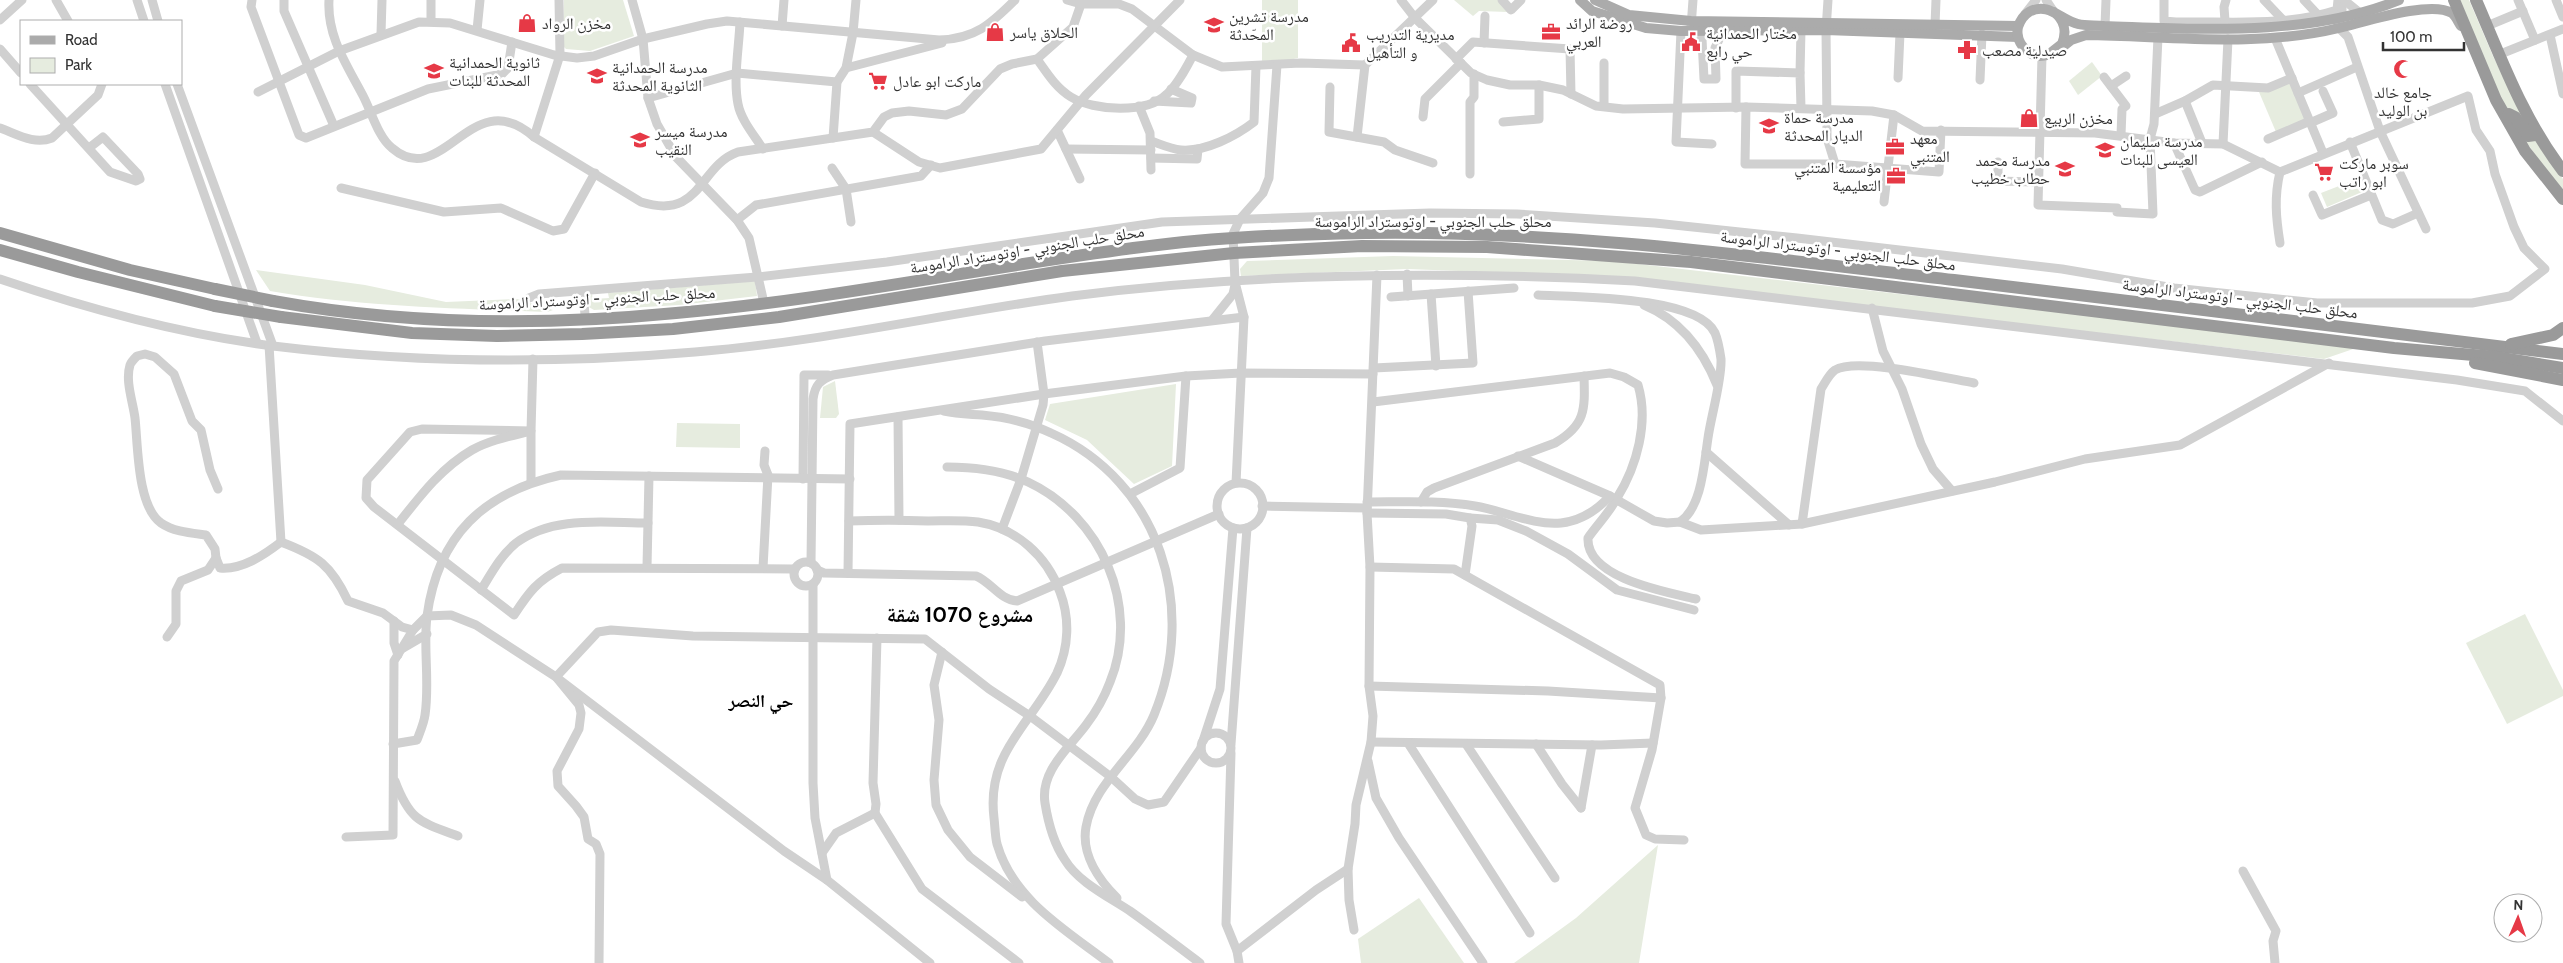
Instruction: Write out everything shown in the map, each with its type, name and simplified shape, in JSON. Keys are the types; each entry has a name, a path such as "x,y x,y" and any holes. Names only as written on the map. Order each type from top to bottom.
{"highway":[{"path":"2454,0 2502,111 2525,151 2563,199"},
{"path":"2476,0 2498,55 2534,128 2563,171"},
{"path":"2502,111 2515,117 2528,136 2535,135 2534,128"},
{"name":"محلق حلب الجنوبي - اوتوستراد الراموسة","path":"0,233 130,270 314,309 414,319 499,322 673,314 882,288 1061,258 1165,244 1487,247 1691,262 2394,348 2496,357 2563,368"},
{"name":"محلق حلب الجنوبي - اوتوستراد الراموسة","path":"0,250 78,272 215,306 281,317 412,333 497,336 664,329 818,311 1062,271 1234,246 1363,233 1491,234 1693,249 2563,354"},
{"path":"2501,346 2553,335 2563,328"},
{"path":"2394,348 2563,380"}],"main road":[{"path":"1580,0 1592,11 1645,28 1723,31 1801,30 1826,26 1900,33 1982,34 2018,32"},
{"path":"1595,0 1629,15 1690,29 1935,25 2018,32"},
{"path":"2360,17 2378,4 2400,0"},
{"path":"2337,23 2288,26 2158,32 2086,35 2071,40 2058,50 2042,56 2035,55 2024,49 2018,32 2024,16 2038,8 2054,12 2077,24 2105,26 2158,32 2228,39 2275,38 2337,23 2360,17 2403,10 2439,7 2452,13 2470,38"},
{"path":"2054,12 2064,23 2066,30 2065,38 2058,50"}],"street":[{"path":"0,20 22,0"},
{"path":"56,0 67,20"},
{"path":"137,0 144,20"},
{"path":"152,0 158,20"},
{"path":"252,0 251,6 278,82 299,135 306,138 371,110 441,86 502,74 508,68 512,42"},
{"path":"284,0 284,11 334,126"},
{"path":"329,0 332,35 371,110 383,138 391,148 403,155 415,158 428,157 440,152 471,129 484,122 494,120 522,127 534,138 641,202 657,207 669,207 702,186 730,155 833,138 873,132 919,162 940,168 1041,149 1081,101 1180,0"},
{"path":"381,34 382,0"},
{"path":"430,0 431,20"},
{"path":"477,30 480,0"},
{"path":"534,138 560,56 559,0"},
{"path":"632,0 643,39 648,98 657,124 676,157 736,220 749,238 764,303"},
{"path":"782,26 784,0"},
{"path":"833,138 837,82 846,68 853,32 856,0"},
{"path":"846,68 958,40 975,33 992,22 1015,0"},
{"path":"1067,0 1081,4 1110,2 1132,9 1193,56 1222,67 1301,63 1365,65"},
{"path":"1401,0 1415,18 1474,74 1487,80 1510,84 1539,85 1571,94 1596,106 1676,109 1801,108 1872,111 1894,115 1922,131 2094,132 2174,143 2223,144 2280,172"},
{"path":"1358,137 1365,65 1433,0"},
{"path":"1502,0 1511,10 1521,0"},
{"path":"1693,0 1690,29 1676,109 1676,142 1712,144"},
{"path":"1828,0 1826,26 1827,138 1835,164"},
{"path":"1935,25 1936,0"},
{"path":"2024,16 2036,0"},
{"path":"2046,0 2054,12"},
{"path":"2105,26 2106,0"},
{"path":"2162,4 2172,0"},
{"path":"2225,21 2224,7 2226,0"},
{"path":"2264,0 2284,21"},
{"path":"2304,0 2319,16"},
{"path":"2162,4 2164,21 2284,21 2319,16 2336,10 2338,0"},
{"path":"2343,0 2360,17 2350,30 2348,37"},
{"path":"2343,0 2342,12 2337,23 2348,37 2380,131 2426,229"},
{"path":"2518,0 2535,40"},
{"path":"2556,0 2563,17"},
{"path":"873,132 884,117 900,111 939,115 954,112 974,97 1000,69 1012,64 1038,59 1073,27 1081,4"},
{"path":"2042,56 2038,205 2117,208 2117,212 2153,214 2150,140 2155,114 2158,32 2162,4"},
{"path":"2488,26 2523,11"},
{"path":"1484,43 1485,16"},
{"path":"258,92 339,51 381,34 431,20 477,30 560,56 594,56 643,39 707,24 740,22 939,40 958,40"},
{"path":"740,22 737,73 738,104 742,116 763,149"},
{"path":"1690,29 1702,39 1704,79 1716,79 1715,48 1723,31"},
{"path":"2498,55 2563,29"},
{"path":"1801,30 1801,108"},
{"path":"1898,78 1900,33"},
{"path":"1980,80 1982,34"},
{"path":"2550,34 2563,94"},
{"path":"2275,38 2323,153"},
{"path":"2223,144 2228,39"},
{"path":"1423,117 1425,99 1459,61 1473,42 1570,49 1571,94"},
{"path":"0,50 20,72"},
{"path":"1038,59 1057,86 1081,101 1110,108 1139,106 1166,95 1193,56"},
{"path":"1604,63 1604,106"},
{"path":"1213,319 1233,294 1235,282 1233,234 1240,219 1262,192 1271,169 1277,65"},
{"path":"1066,149 1198,149 1244,130 1254,122 1256,66"},
{"path":"2298,93 2357,67"},
{"path":"1736,108 1736,71 1800,73"},
{"path":"648,98 737,73 837,82"},
{"path":"1470,174 1470,102 1474,96 1474,74"},
{"path":"2111,86 2126,76"},
{"path":"2104,77 2126,106 2122,109 2121,135"},
{"path":"2155,114 2185,101 2213,85 2226,84 2268,88 2292,78"},
{"path":"31,85 110,172 136,182 140,180 138,174 103,137 89,148"},
{"path":"0,128 34,141 44,141 60,133 98,95 102,85"},
{"path":"165,85 257,343"},
{"path":"177,85 271,346 281,542"},
{"path":"1503,122 1539,119 1539,85"},
{"path":"1330,87 1329,132 1384,142 1395,150 1433,163"},
{"path":"1154,101 1191,103 1192,98 1171,89"},
{"path":"2268,139 2333,113 2323,91"},
{"path":"529,298 539,294 757,277 887,262 1162,222 1430,213 1517,214 1655,224 1981,258 2174,288 2317,303 2472,303 2510,296 2545,269 2524,248 2514,227 2495,174 2490,151 2476,130 2468,96 2350,142 2280,172"},
{"path":"2185,101 2202,143"},
{"path":"1139,106 1150,132 1151,170"},
{"path":"1746,108 1745,164 1886,166 1939,172 1940,130"},
{"path":"1884,202 1886,166 1894,115"},
{"path":"1057,130 1080,179"},
{"path":"2350,142 2382,220 2393,224 2418,213"},
{"path":"2174,143 2195,190 2200,192 2262,162"},
{"path":"1151,150 1197,159 1198,149"},
{"path":"1998,162 1998,181 2038,182"},
{"path":"736,220 756,205 921,176 931,165"},
{"path":"832,168 846,189 851,222"},
{"path":"2280,172 2276,190 2275,213 2280,244"},
{"path":"341,188 444,212 501,208 553,231 564,229 595,173"},
{"path":"2313,195 2322,215 2371,195"},
{"path":"0,279 74,304 271,346 426,359 533,359 696,352 860,330 1071,296 1235,282 1406,274 1508,275 1635,281 2329,363 2525,391 2563,421"},
{"path":"1406,274 1408,296"},
{"path":"1354,930 1349,900 1348,869 1356,805 1368,759 1373,716 1369,686 1370,567 1367,508 1378,276"},
{"path":"1235,282 1244,317 1236,483"},
{"path":"1391,297 1514,288"},
{"path":"585,314 587,291"},
{"path":"848,573 850,424 944,411 1044,394 1186,376 1241,373 1374,371 1473,363 1468,292"},
{"path":"1431,294 1436,366"},
{"path":"1518,456 1613,498 1654,521 1667,524 1680,522 1689,516 1697,497 1721,360 1715,333 1704,320 1675,307 1632,301 1538,294"},
{"path":"1632,301 1663,315 1682,329 1709,366 1717,385"},
{"path":"1872,308 1891,369 1933,469 1952,491"},
{"path":"803,479 804,376 833,375 1037,342 1213,319 1244,317"},
{"path":"1002,530 1021,479 1035,426 1043,405 1044,394 1037,342"},
{"path":"218,489 210,470 201,430 192,421 174,374 155,357 145,354 138,356 130,364 130,391 135,417 136,450 149,508 160,523 176,530 206,535 216,549 216,558 220,568 232,569 266,554 281,542"},
{"path":"531,482 533,359"},
{"path":"1680,522 1701,530 1802,524 2085,459 2180,445 2329,363"},
{"path":"1802,524 1821,389 1834,371 1851,365 1891,369 1974,383"},
{"path":"1373,402 1610,374 1624,377 1638,385 1642,399 1641,429 1632,468 1588,538 1587,544 1596,562 1634,583 1696,599"},
{"path":"827,880 815,818 813,783 815,637 813,584 818,576 814,566 812,479 815,388 822,380 833,375"},
{"path":"1130,494 1180,468 1186,376"},
{"path":"1421,502 1427,492 1434,488 1555,443 1576,429 1584,401 1584,376"},
{"path":"944,411 1006,418 1035,426 1073,444 1093,458 1130,494 1142,511 1158,542 1172,602 1173,624 1168,671 1153,717 1141,738 1111,777 1093,805 1086,829 1087,851 1098,876 1131,912"},
{"path":"898,417 899,520"},
{"path":"531,431 422,429 410,432 366,480 364,490 366,498 374,507 514,615 528,593 543,578 562,568 794,569 802,562 814,566 824,573 976,576 1010,600 1024,599 1219,514"},
{"path":"398,524 430,484 457,460 495,440 531,431"},
{"path":"764,568 768,478 764,465 765,451"},
{"path":"1706,452 1789,525"},
{"path":"947,467 992,470 1021,479 1043,490 1072,512 1095,540 1107,563 1120,608 1120,645 1116,663 1108,689 1095,713 1053,767 1045,793 1046,808 1056,844 1065,862 1083,878 1200,963"},
{"path":"393,744 417,740 426,715 427,616 443,560 463,529 486,507 508,492 531,482 561,475 850,479"},
{"path":"647,567 649,476"},
{"path":"1236,483 1247,484 1255,489 1262,500 1262,506 1260,517 1247,528 1234,528 1224,522 1219,514 1219,498 1227,488 1236,483"},
{"path":"1367,508 1421,502 1471,505 1495,509 1545,523 1561,523 1587,515 1613,498"},
{"path":"1262,506 1367,508 1498,520 1521,528 1568,554 1617,590 1694,610"},
{"path":"1465,575 1472,526 1470,518"},
{"path":"849,521 967,521 1002,530 1033,549 1049,568 1058,584 1066,612 1065,649 1057,672 1030,716 1002,756 995,779 993,809 997,843 1008,872 1021,890 1043,913"},
{"path":"481,590 502,558 515,544 531,534 571,523 648,523"},
{"path":"556,677 598,632 611,630 693,636 925,639 989,689 1030,716 1111,777 1135,799 1148,805 1157,805 1164,802 1202,744 1220,689 1234,528"},
{"path":"1239,963 1237,951 1226,924 1231,749 1247,528"},
{"path":"281,542 318,558 338,580 348,600 383,613 402,627 413,630"},
{"path":"167,637 176,624 176,591 181,581 208,570 216,558"},
{"path":"1370,567 1454,569 1660,685 1660,698 1647,773 1635,808 1646,835 1651,838 1684,840"},
{"path":"794,569 794,576 798,583 807,586 813,584"},
{"path":"346,837 393,835 394,661 413,630 427,616 451,615 476,625 556,677 784,851 827,880 930,963"},
{"path":"394,621 394,643 399,652"},
{"path":"399,652 427,634"},
{"path":"877,638 873,783 876,804 875,813 922,889 1019,963"},
{"path":"942,652 934,685 939,720 934,780 936,805 948,830 970,857 1109,963"},
{"path":"556,677 579,705 582,713 579,728 557,771 558,786 584,817 588,838 596,844 600,854 599,963"},
{"path":"1369,686 1548,691 1660,698"},
{"path":"1202,744 1215,733 1225,736 1231,749"},
{"path":"1371,742 1592,745 1653,743"},
{"path":"1408,743 1530,933"},
{"path":"1202,744 1203,757 1216,764 1225,761 1231,749"},
{"path":"1466,744 1555,878"},
{"path":"1536,744 1562,784 1581,808 1592,745"},
{"path":"1368,759 1376,798 1399,838 1483,963"},
{"path":"393,776 402,800 411,815 435,828 458,836"},
{"path":"822,853 836,833 875,813"},
{"path":"1237,951 1316,890 1348,869"},
{"path":"2243,871 2276,931 2273,941 2275,963"}],"green space":[{"path":"564,0 623,0 634,36 590,51 566,49 563,46"},
{"path":"1262,0 1298,0 1298,58 1283,61 1262,61"},
{"path":"1454,0 1498,0 1508,12 1479,11 1473,16"},
{"path":"2459,0 2469,0 2493,56 2529,129 2505,107"},
{"path":"2092,62 2102,76 2078,95 2069,81"},
{"path":"2289,80 2306,120 2276,132 2259,92"},
{"path":"2513,122 2535,139 2563,179 2563,190 2542,165"},
{"path":"2357,179 2362,192 2327,207 2321,193"},
{"path":"1393,256 1612,261 2359,347 2324,359 1617,277 1407,269 1241,276 1240,269 1247,261"},
{"path":"256,270 365,285 446,302 517,299 553,310 547,312 408,306 305,296 270,291"},
{"path":"755,281 757,296 679,305 594,310 587,306 588,297 592,294 593,299 609,298 608,293"},
{"path":"835,381 839,414 836,418 820,418 823,387"},
{"path":"1176,384 1172,466 1134,484 1087,440 1045,420 1050,404"},
{"path":"677,423 740,424 740,448 676,447"},
{"path":"2525,614 2563,690 2563,696 2507,724 2466,643"},
{"path":"1658,845 1639,963 1514,963 1576,918"},
{"path":"1419,898 1464,963 1361,963 1358,939"}],"place":[{"name":"مخزن الرواد","path":"527,23"},
{"name":"مدرسة تشرين المحّدثة","path":"1214,25"},
{"name":"الحلاق ياسر","path":"995,32"},
{"name":"روضة الرائد العربي","path":"1551,32"},
{"name":"مختار الحمدانية حي رابع","path":"1691,42"},
{"name":"مديرية التدريب و التأهيل","path":"1351,43"},
{"name":"صيدلية مصعب","path":"1967,50"},
{"name":"جامع خالد بن الوليد","path":"2403,69"},
{"name":"ثانوية الحمدانية المحدثة للبنات","path":"434,71"},
{"name":"مدرسة الحمدانية الثانوية المحدثة","path":"597,76"},
{"name":"ماركت ابو عادل","path":"878,81"},
{"name":"مخزن الربيع","path":"2029,118"},
{"name":"مدرسة حماة الديار المحدثة","path":"1769,126"},
{"name":"مدرسة ميسر النقيب","path":"640,140"},
{"name":"معهد المتنبي","path":"1895,147"},
{"name":"مدرسة سليمان العيسى للبنات","path":"2105,150"},
{"name":"مدرسة محمد حطاب خطيب","path":"2065,169"},
{"name":"سوبر ماركت ابو راتب","path":"2324,172"},
{"name":"مؤسسة المتنبي التعليمية","path":"1896,176"}],"district":[{"name":"مشروع 1070 شقة","path":"960,615"},
{"name":"حي النصر","path":"761,701"}]}
